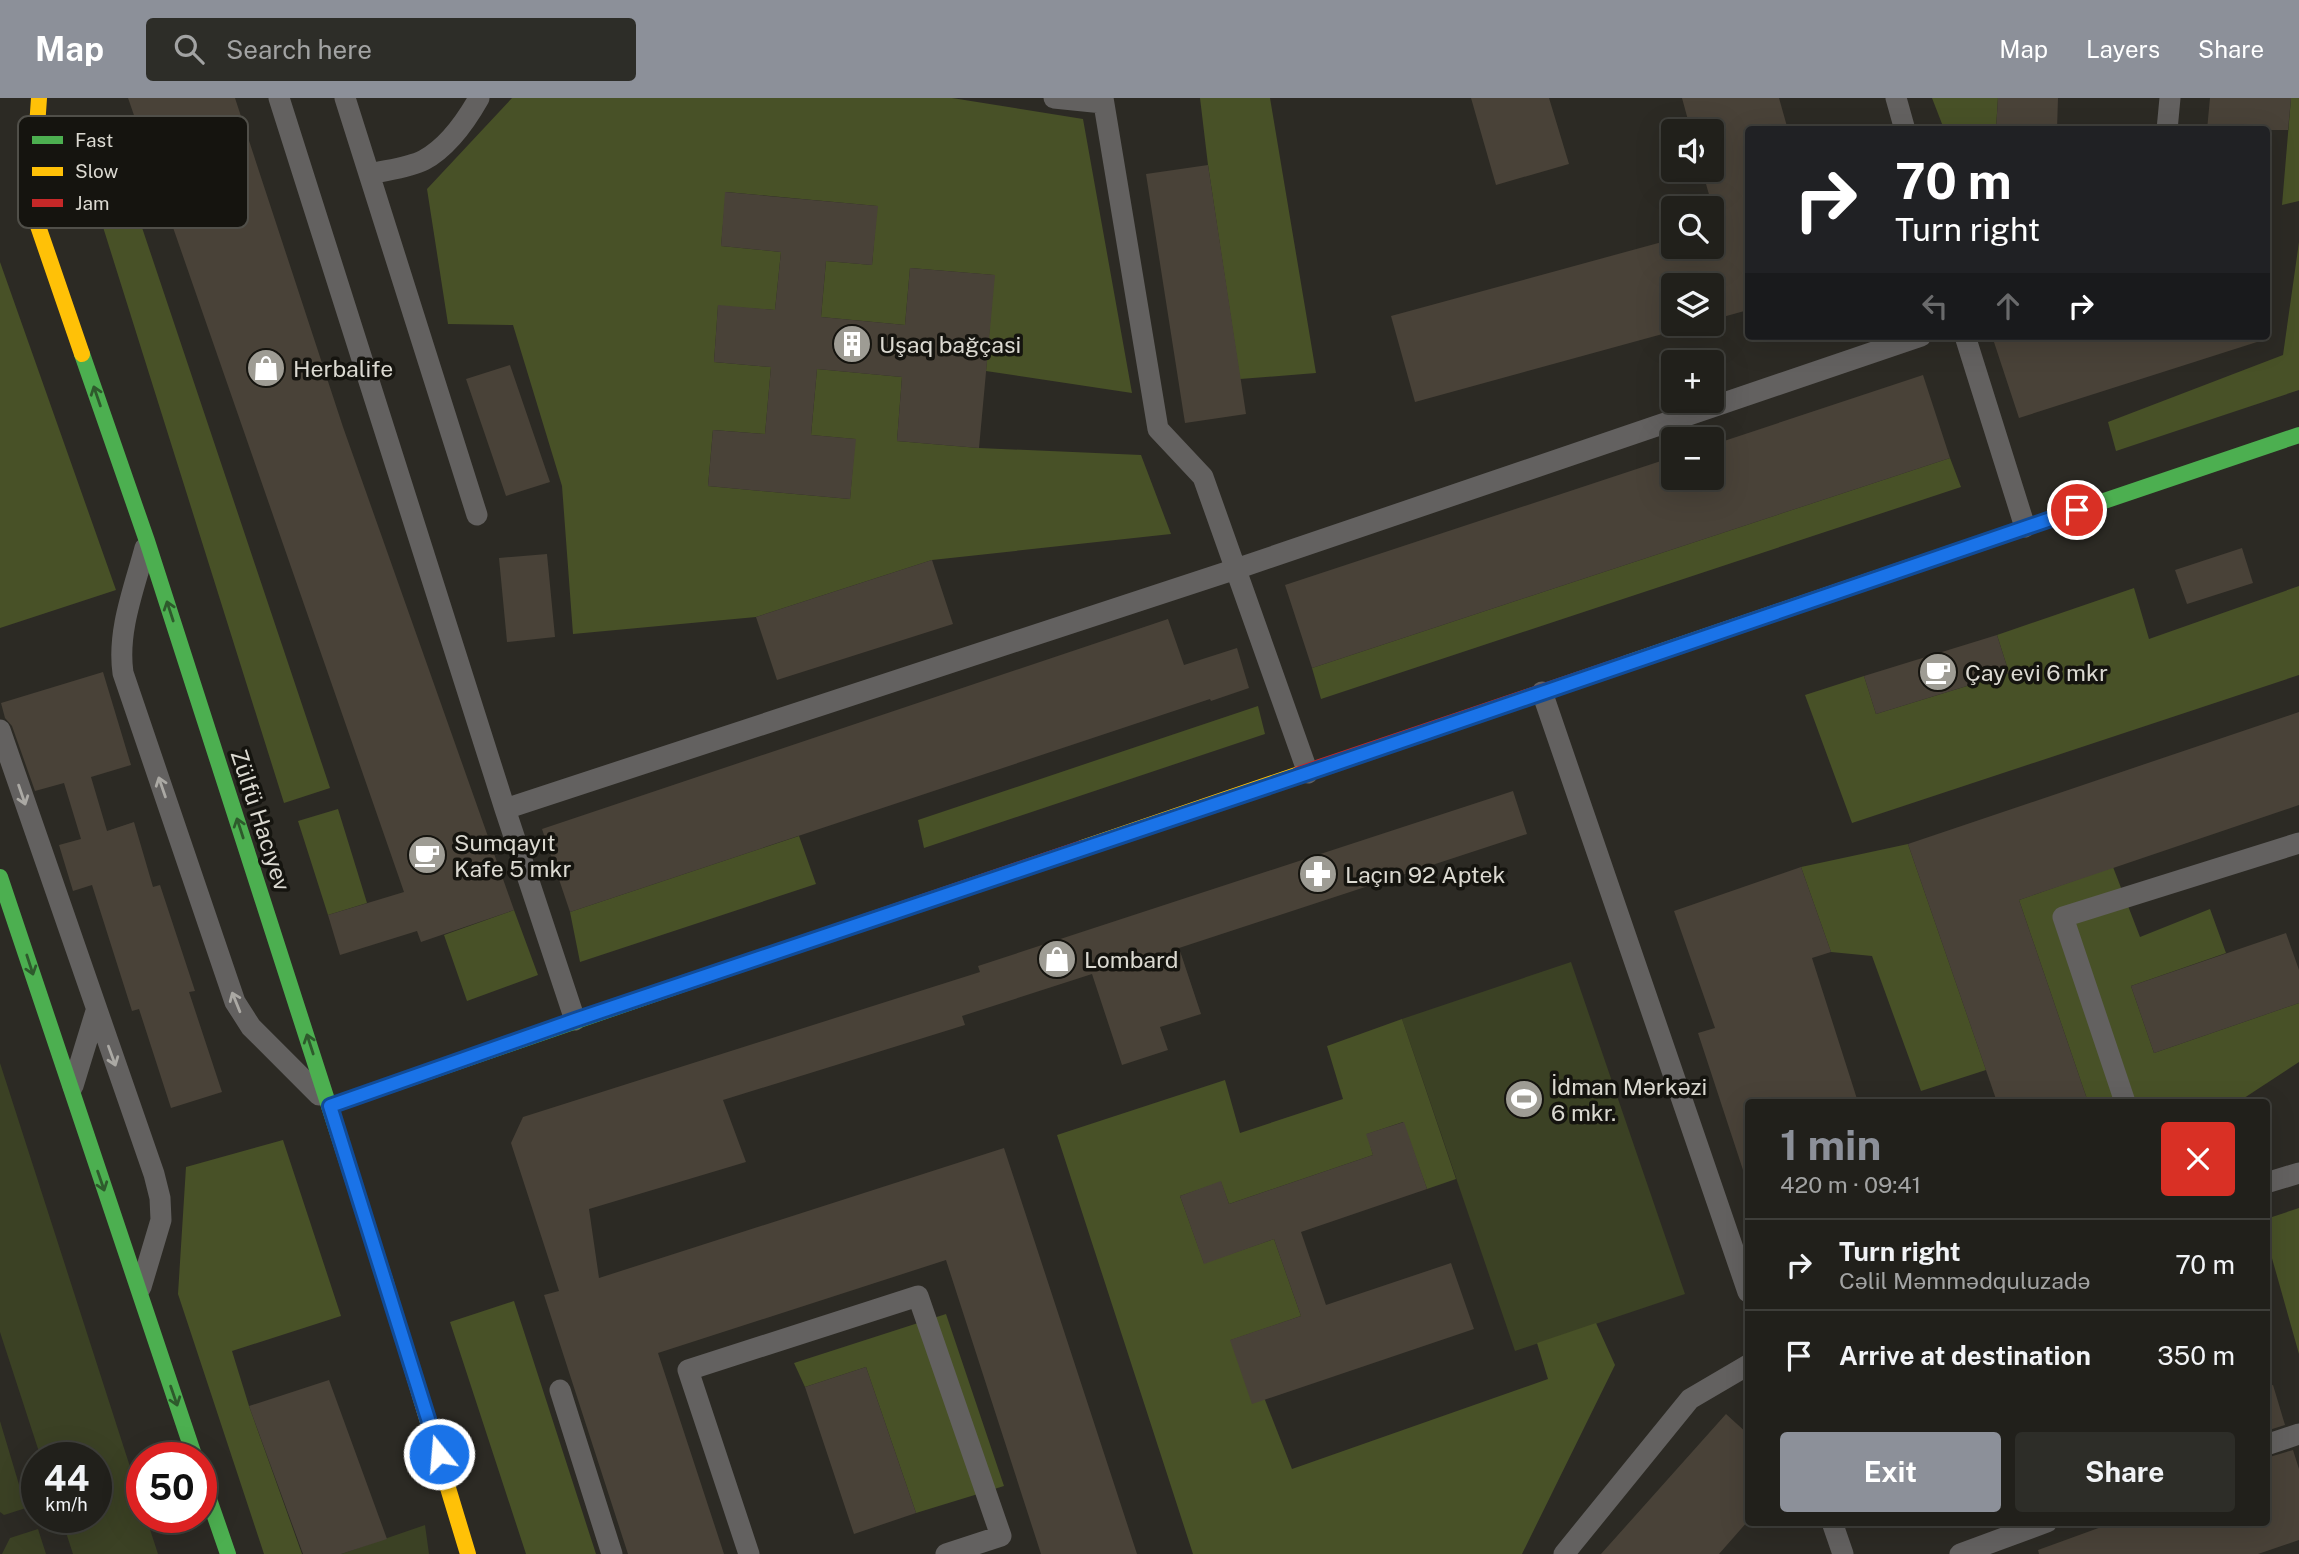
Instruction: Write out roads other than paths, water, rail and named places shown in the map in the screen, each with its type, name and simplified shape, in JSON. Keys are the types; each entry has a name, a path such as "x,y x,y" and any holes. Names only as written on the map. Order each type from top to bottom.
{"main road":[{"name":"Zülfü Hacıyev","path":"38,116 39,98"},
{"name":"Zülfü Hacıyev","path":"39,228 147,541 330,1106 467,1554"},
{"path":"330,1106 575,1020 2299,435"},
{"path":"0,877 190,1442"},
{"path":"0,906 18,929"},
{"path":"217,1522 228,1554"}],"lane":[{"path":"279,98 505,809 575,1020"},
{"path":"345,98 477,515"},
{"path":"370,174 424,160 449,140 479,98"},
{"path":"1054,98 1103,101 1158,429 1203,477 1308,773"},
{"path":"1896,98 1904,126"},
{"path":"2167,126 2170,98"},
{"path":"505,809 1236,569 1909,340"},
{"path":"1966,340 2025,527"},
{"path":"147,541 123,632 120,653 123,673 235,1002 251,1027 330,1106"},
{"path":"1542,692 1745,1283"},
{"path":"0,730 160,1198 161,1220 139,1293"},
{"path":"2124,1099 2063,917 2299,844"},
{"path":"71,1093 96,1011"},
{"path":"2270,1182 2299,1173"},
{"path":"748,1554 688,1370 918,1296 1001,1536 946,1554"},
{"path":"1564,1554 1690,1399 1745,1367"},
{"path":"560,1390 612,1554"},
{"path":"2270,1444 2299,1434"},
{"path":"1833,1526 1843,1554"},
{"path":"1961,1554 2036,1526"}],"place":[{"name":"Uşaq bağçasi","path":"852,344"},
{"name":"Herbalife","path":"266,368"},
{"name":"Çay evi 6 mkr","path":"1938,672"},
{"name":"Sumqayıt Kafe 5 mkr","path":"427,855"},
{"name":"Laçın 92 Aptek","path":"1318,874"},
{"name":"Lombard","path":"1057,959"},
{"name":"İdman Mәrkәzi 6 mkr.","path":"1524,1099"}]}
